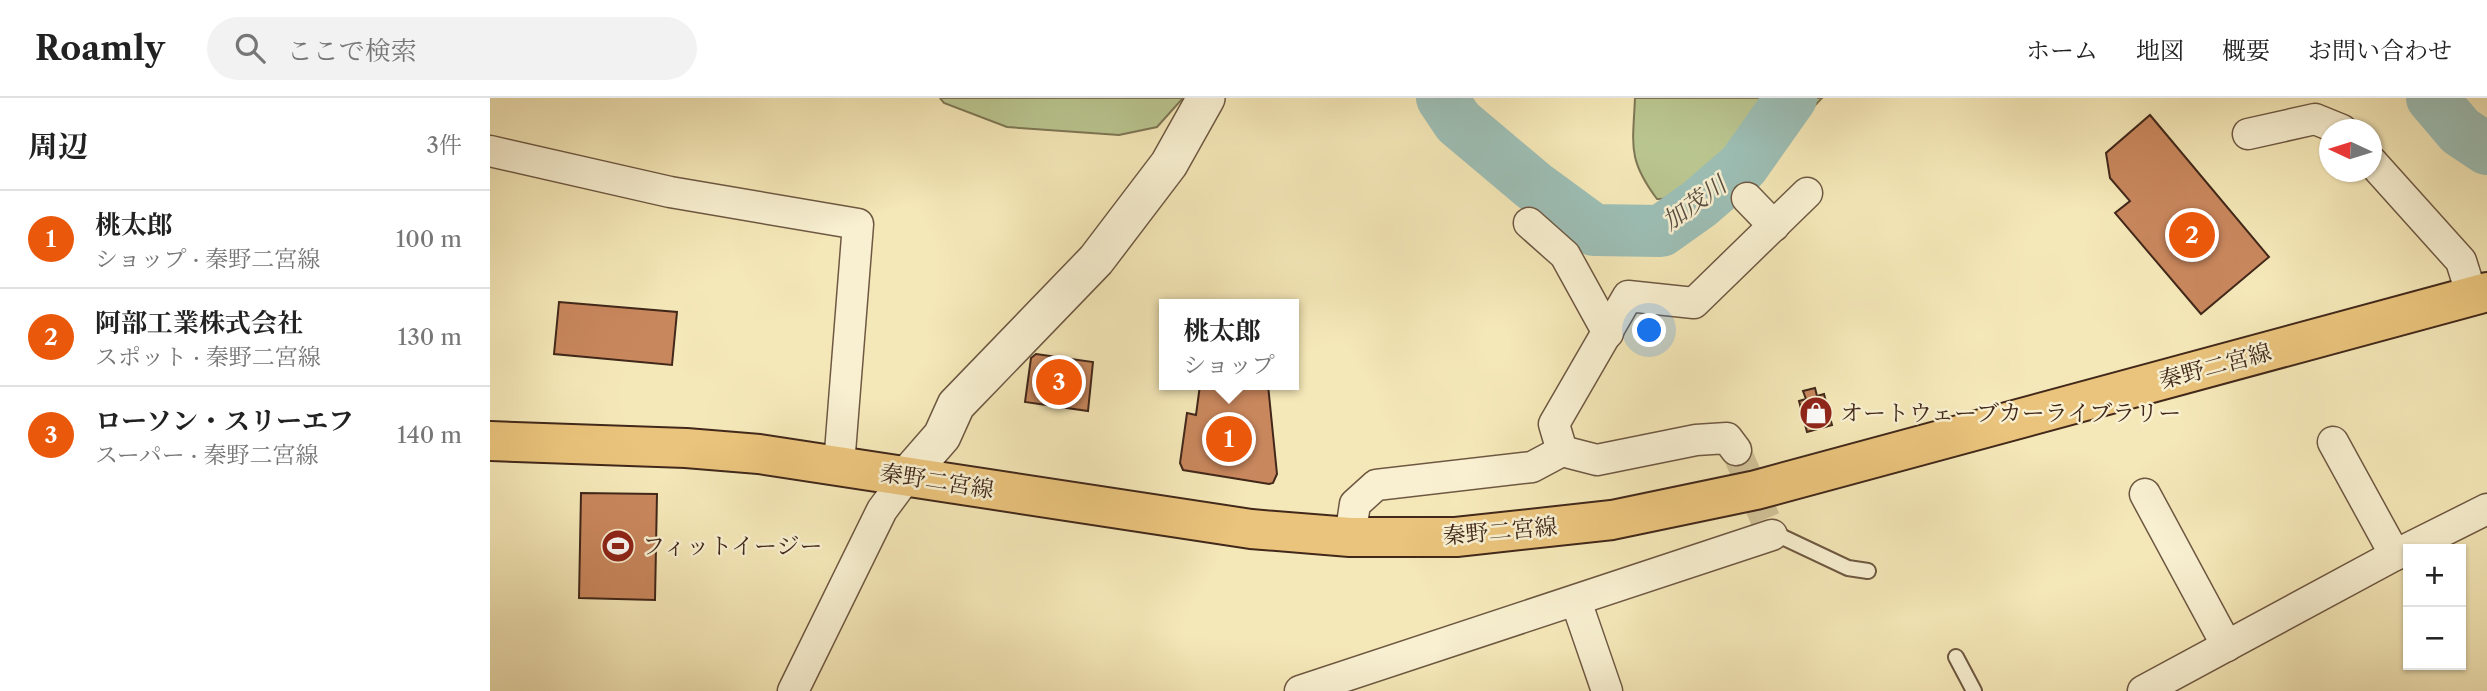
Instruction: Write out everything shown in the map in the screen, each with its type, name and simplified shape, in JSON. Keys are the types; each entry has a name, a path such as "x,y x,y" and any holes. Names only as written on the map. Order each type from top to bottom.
{"main road":[{"name":"秦野二宮線","path":"490,441 686,448 759,454 1251,529 1350,537 1456,537 1612,520 1743,493 2479,294"}],"street":[{"path":"793,691 882,510 942,436 956,405 1096,260 1170,163 1206,98"},
{"path":"2248,134 2315,119 2319,121"},
{"path":"490,151 670,192 858,224 839,465"},
{"path":"2382,174 2461,261 2479,294"},
{"path":"1562,451 1554,424 1628,296 1694,303 1807,193"},
{"path":"1747,198 1773,226"},
{"path":"1529,223 1565,255 1608,333"},
{"path":"1350,537 1355,503 1376,485 1531,467 1562,451 1597,460 1696,440 1727,438 1735,450"},
{"path":"2333,442 2395,555"},
{"path":"2145,494 2227,646"},
{"path":"2143,691 2395,555 2487,509"},
{"path":"1300,691 1772,535"},
{"path":"1576,601 1607,691"}],"lane":[{"path":"1772,535 1776,534 1848,568 1868,571"},
{"path":"1956,657 1974,691"}],"green space":[{"path":"940,98 1183,98 1157,127 1119,135 1007,127 944,103"},
{"path":"1635,98 1822,98 1783,139 1730,184 1690,198 1657,199 1636,162 1633,140"}],"building":[{"path":"2150,115 2269,257 2201,314 2115,213 2130,201 2110,178 2106,153"},
{"path":"559,302 677,312 672,365 554,354"},
{"path":"1036,354 1093,362 1088,411 1025,402 1031,358"},
{"name":"オートウェーブカーライブラリー","path":"1815,388 1817,396 1824,394 1832,425 1807,432 1799,401 1806,399 1803,391"},
{"path":"1199,390 1269,390 1277,474 1273,483 1183,470 1180,463 1187,413 1196,415"},
{"name":"フィットイージー","path":"581,493 657,494 655,600 579,598"}],"waterway":[{"name":"加茂川","path":"1442,98 1458,122 1534,186 1594,230 1661,231 1699,204 1743,166 1791,98"},
{"name":"加茂川","path":"2432,98 2460,131 2487,149"}],"tunnel":[{"path":"1736,450 1772,535"}],"place":[{"name":"阿部工業株式会社","path":"2192,235"},
{"name":"ローソン・スリーエフ","path":"1059,382"},
{"name":"オートウェーブカーライブラリー","path":"1816,413"},
{"name":"桃太郎","path":"1229,439"},
{"name":"フィットイージー","path":"618,546"}]}
